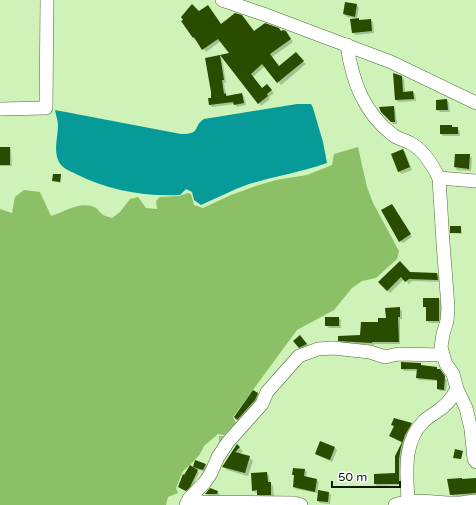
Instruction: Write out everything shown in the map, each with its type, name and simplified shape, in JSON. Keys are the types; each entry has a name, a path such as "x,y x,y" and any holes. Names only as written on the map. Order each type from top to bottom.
{"street":[{"path":"0,109 46,108 47,0"},
{"path":"222,0 391,62 476,103"},
{"path":"347,45 353,80 368,109 395,137 412,143 423,154 439,178 448,307 447,321 441,347 446,364 453,374 457,389 466,408 474,459 476,462"},
{"path":"439,178 476,181"},
{"path":"188,502 208,477 218,457 228,442 262,404 267,392 299,356 318,349 333,348 370,352 385,357 398,354 443,355"},
{"path":"408,502 408,452 411,442 423,422 451,400 457,389"},
{"path":"394,505 403,502 432,501 461,503 476,501"},
{"path":"188,502 287,503 301,505"}],"green space":[{"path":"358,147 367,187 373,203 399,251 397,259 376,278 362,281 352,288 334,310 297,330 233,417 236,423 224,435 218,434 204,446 200,454 183,471 176,488 178,493 168,497 166,505 0,505 0,209 12,213 15,197 24,190 40,192 51,216 85,205 96,208 103,215 112,218 120,212 130,199 138,197 146,208 157,209 156,201 160,197 179,196 188,193 191,194 194,205 203,208 231,195 256,186 276,180 307,175 332,165 334,154"}],"water":[{"path":"297,104 311,104 323,142 327,163 249,184 201,205 194,200 192,192 186,189 180,195 153,195 126,191 100,184 66,169 60,164 57,158 56,149 58,121 55,110 181,134 188,134 192,133 204,119"}],"building":[{"path":"345,2 357,4 355,17 343,14"},
{"path":"192,4 199,11 208,5 221,24 235,13 242,15 254,31 265,23 279,28 281,31 286,31 291,39 270,54 279,66 296,52 304,61 277,83 262,64 251,74 262,88 267,84 272,90 267,94 268,96 258,104 220,55 229,53 218,39 202,50 181,21 183,20 181,17"},
{"path":"359,18 359,20 371,19 372,31 352,33 350,19"},
{"path":"220,55 224,80 222,80 224,94 226,93 226,96 242,93 244,103 234,105 233,102 209,105 208,98 211,98 211,92 205,58"},
{"path":"393,73 402,76 403,92 413,91 414,99 395,100"},
{"path":"447,99 448,110 436,110 436,100"},
{"path":"394,106 395,122 391,122 381,112 379,107"},
{"path":"440,125 452,125 452,127 458,127 458,134 440,134"},
{"path":"0,147 10,147 10,165 0,165"},
{"path":"403,149 410,167 398,172 391,154"},
{"path":"455,154 470,154 469,169 454,167"},
{"path":"53,174 61,174 60,182 52,181"},
{"path":"392,204 411,234 399,242 381,210"},
{"path":"450,226 461,226 461,233 450,233"},
{"path":"400,261 410,272 437,273 438,280 409,279 405,282 401,277 387,291 378,282"},
{"path":"423,298 439,298 439,321 426,321 426,307 423,307"},
{"path":"400,307 400,317 398,317 399,342 372,343 338,341 338,336 360,335 361,322 378,322 378,318 386,318 385,308"},
{"path":"325,317 339,317 339,326 325,326"},
{"path":"300,335 307,344 299,348 293,341"},
{"path":"401,362 421,363 421,365 437,367 437,369 440,369 445,376 444,390 437,389 437,380 416,378 417,369 401,369"},
{"path":"253,390 258,393 255,400 237,420 234,417"},
{"path":"394,418 412,423 405,435 401,447 399,459 399,484 374,484 374,474 395,473 395,456 402,442 389,436 394,426 391,425"},
{"path":"320,441 335,447 330,460 315,454"},
{"path":"237,444 240,447 235,452 250,456 245,473 222,467"},
{"path":"455,449 463,451 461,459 453,458"},
{"path":"195,460 206,464 203,470 193,467"},
{"path":"190,465 198,470 190,487 186,491 178,487 183,474 184,475"},
{"path":"293,468 305,469 304,476 317,479 315,492 293,487"},
{"path":"267,472 268,482 271,482 271,495 257,495 257,490 252,491 251,473"},
{"path":"476,478 476,493 450,495 447,479"},
{"path":"210,488 218,491 217,494 205,494"},
{"path":"318,490 329,492 328,502 317,501"}]}
